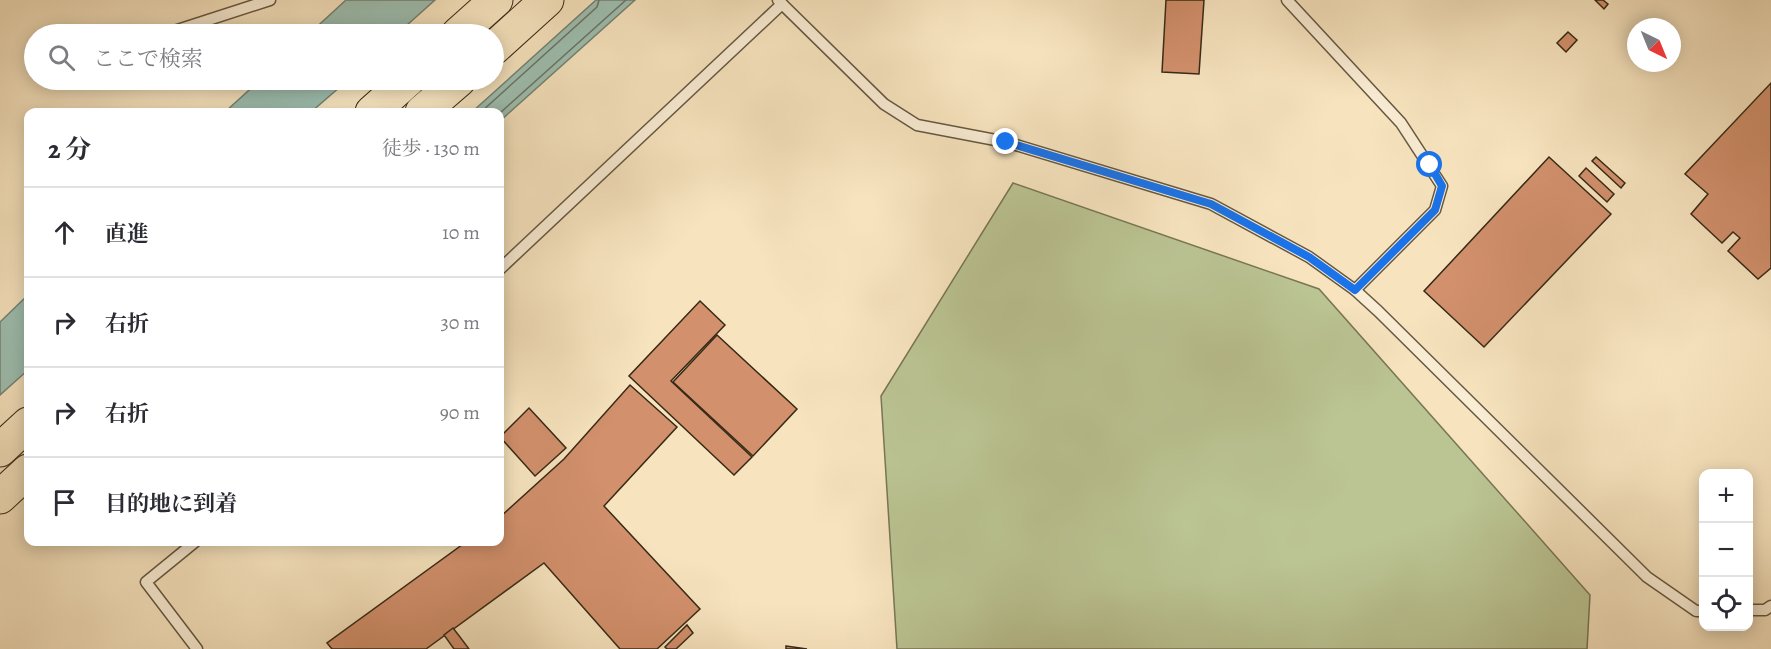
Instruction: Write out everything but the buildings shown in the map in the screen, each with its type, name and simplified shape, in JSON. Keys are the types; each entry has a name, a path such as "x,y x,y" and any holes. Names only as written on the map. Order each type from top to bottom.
{"main road":[{"path":"469,24 496,0"},
{"path":"504,39 547,0"},
{"path":"376,108 397,90"},
{"path":"427,108 447,90"},
{"path":"0,450 24,428"},
{"path":"0,497 24,475"}],"lane":[{"path":"196,24 270,0"},
{"path":"1287,0 1401,123 1442,186 1435,210 1355,290"},
{"path":"504,264 780,2 884,104 917,125 1006,142 1211,204 1309,257 1355,290 1647,577 1699,611"},
{"path":"190,546 146,582 196,649"},
{"path":"1753,610 1765,610 1771,606"}],"green space":[{"path":"1013,183 1319,289 1590,595 1587,649 897,649 881,396"}],"water":[{"path":"346,0 435,0 408,24 320,24"},
{"path":"596,0 635,0 504,117 504,108 476,108 496,90 504,90 504,83"},
{"path":"249,90 336,90 316,108 229,108"},
{"path":"24,299 24,374 0,395 0,322"}],"route":[{"path":"1006,142 1211,204 1309,257 1355,290 1435,210 1442,186 1430,165"}]}
